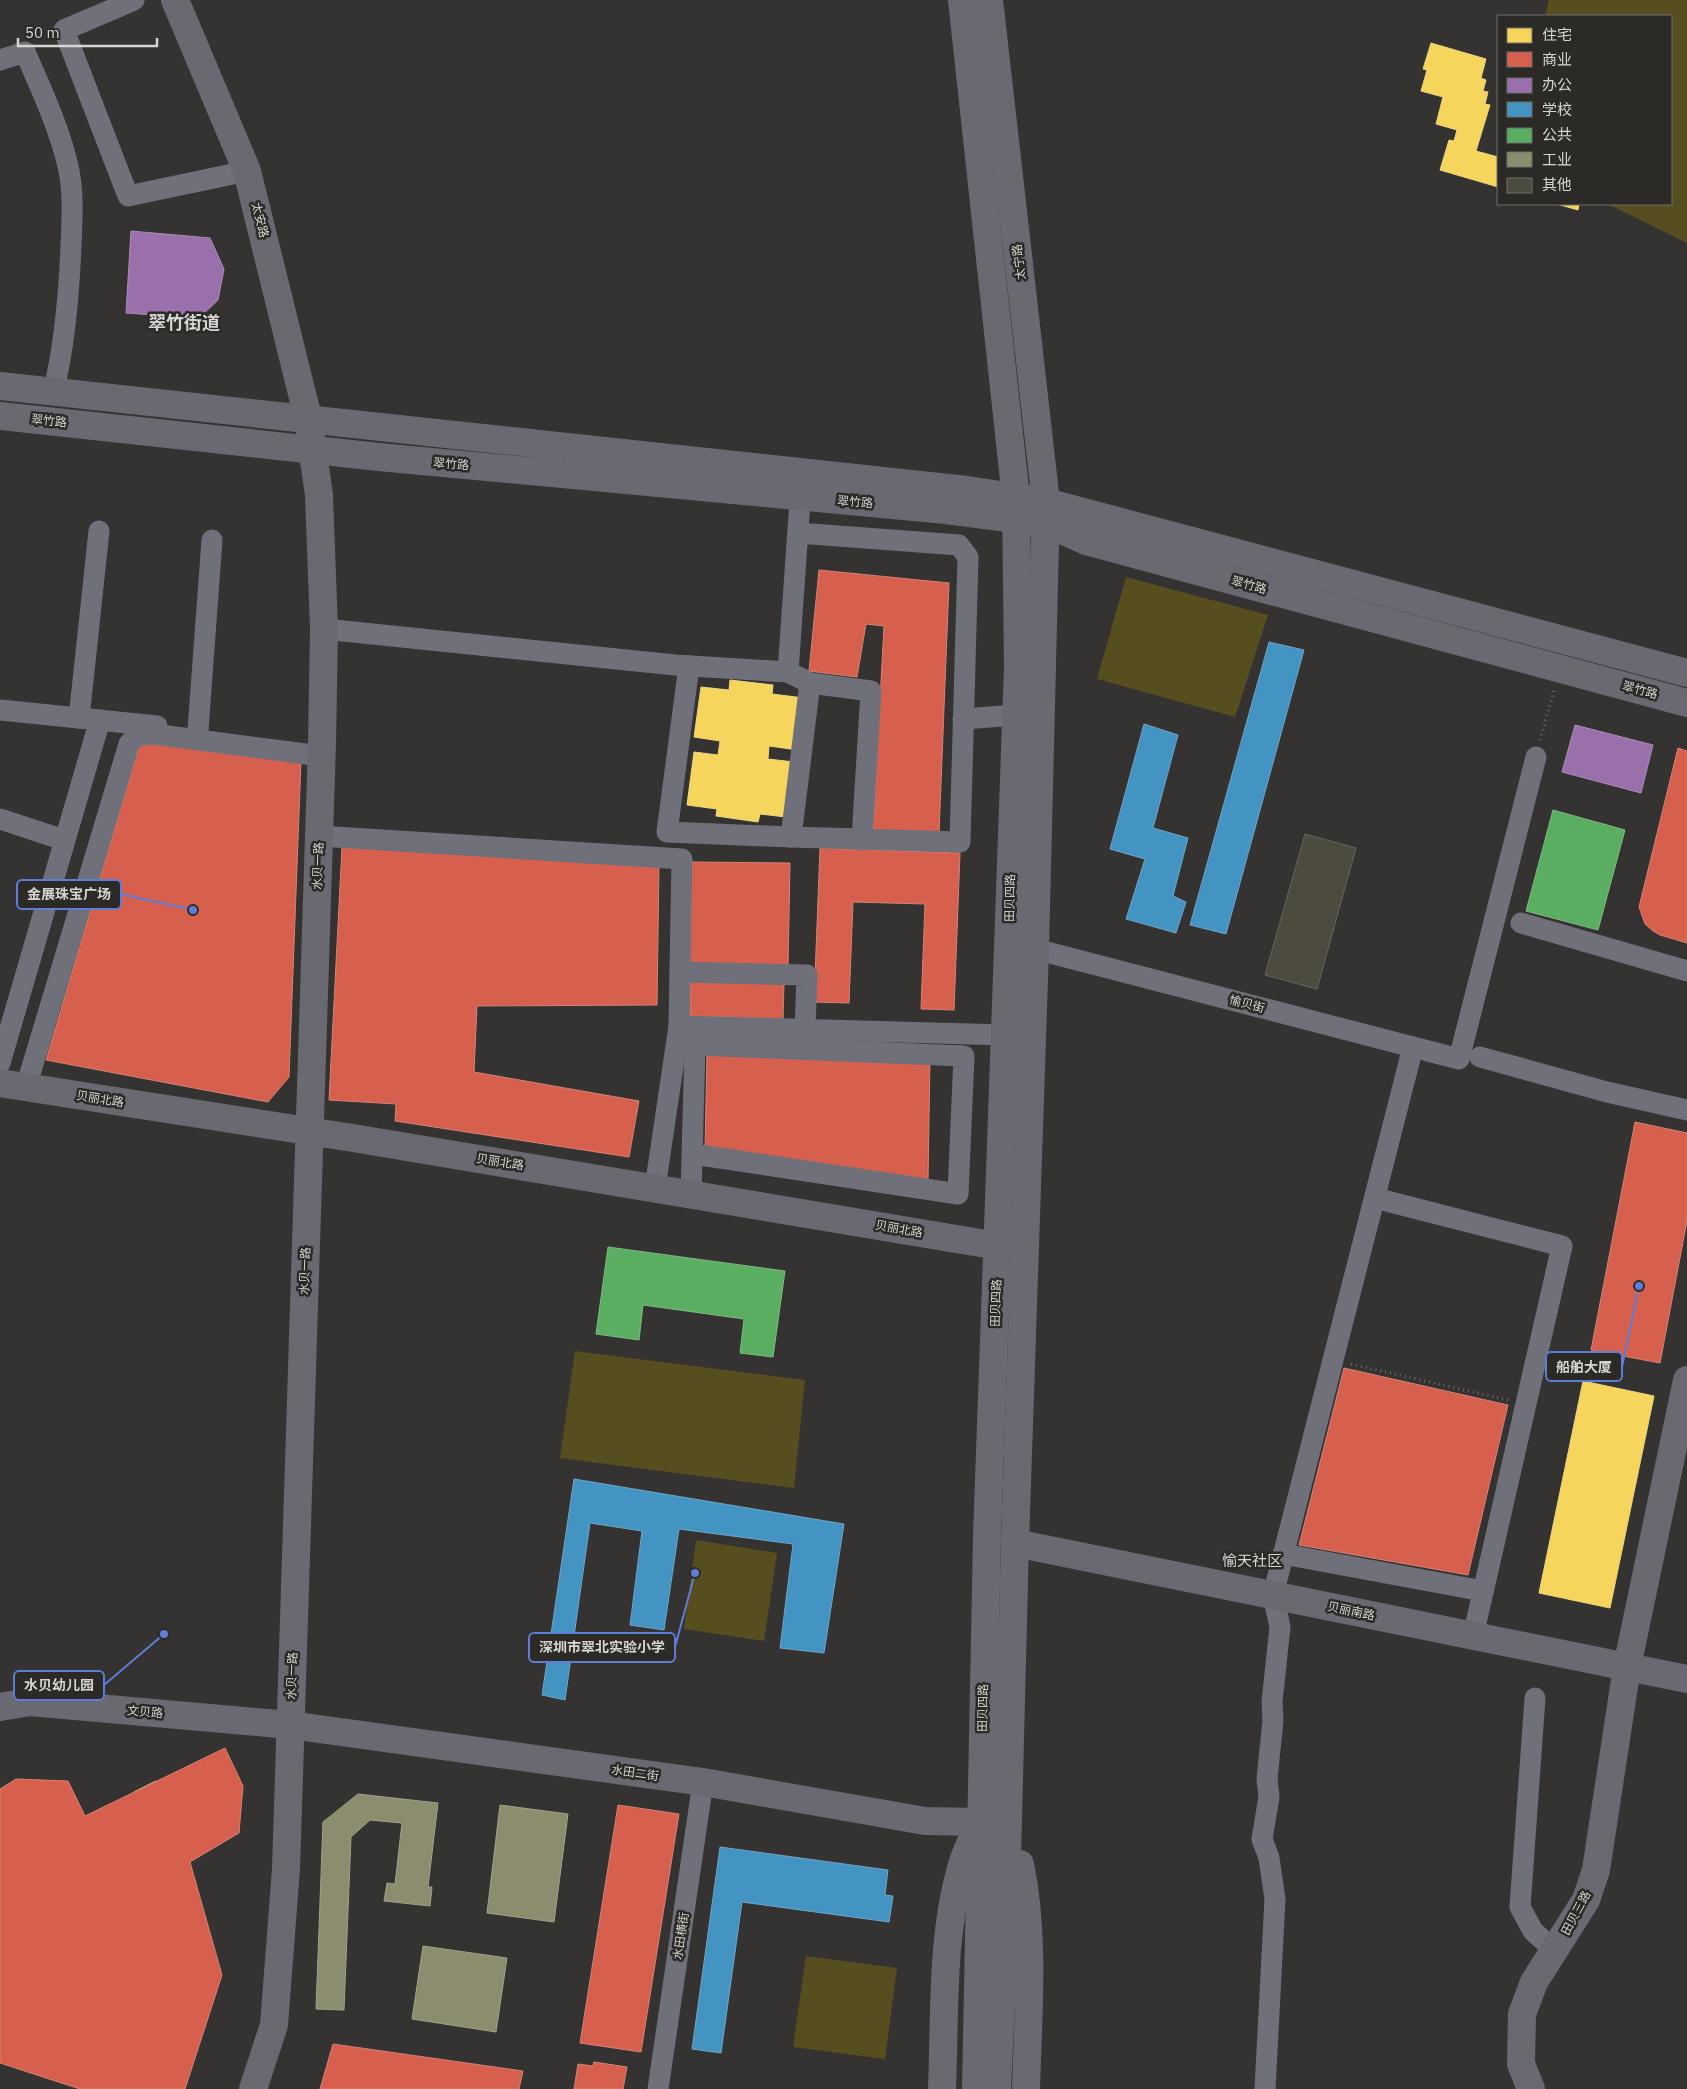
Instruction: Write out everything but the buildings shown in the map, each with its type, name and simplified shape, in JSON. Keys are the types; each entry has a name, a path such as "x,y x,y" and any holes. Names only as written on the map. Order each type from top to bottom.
{"main road":[{"name":"太安路","path":"175,0 247,170 308,418 313,450"},
{"path":"962,0 1016,509"},
{"name":"太宁路","path":"989,0 1046,513"},
{"name":"翠竹路","path":"0,386 967,490 1016,509"},
{"name":"翠竹路","path":"0,416 313,450 800,498 946,510 1016,509 1046,513 1687,673"},
{"name":"水贝一路","path":"253,2089 274,2025 286,1869 324,628 319,495 313,450"},
{"name":"田贝四路","path":"987,2088 1006,1896 1015,1542 1035,949 1031,666 1016,509"},
{"name":"翠竹路","path":"1046,513 1086,541 1687,703"},
{"name":"田贝四路","path":"987,2088 980,1822 987,1537 1016,715 1031,666 1046,513"},
{"name":"贝丽北路","path":"13,1085 309,1131 998,1246"},
{"name":"田贝三路","path":"1531,2089 1522,2064 1522,2014 1534,1982 1586,1900 1596,1870 1627,1667 1687,1380"},
{"name":"贝丽南路","path":"1015,1542 1687,1679"},
{"name":"文贝路","path":"0,1707 30,1702 290,1725"},
{"name":"水田二街","path":"290,1725 703,1782 925,1821 980,1822"},
{"path":"942,2089 947,1967 951,1923 961,1867 980,1822"},
{"path":"1007,1822 1021,1865 1026,1900 1029,1980 1026,2089"}],"street":[{"path":"134,0 64,30 128,196 247,170"},
{"path":"0,60 25,52 44,95 68,166 73,213 70,289 58,373 53,393"},
{"path":"788,672 800,498"},
{"path":"0,1063 64,840 89,719 99,531"},
{"path":"689,666 667,832 960,842 968,557 958,545 798,533"},
{"path":"198,730 212,540"},
{"path":"324,628 689,666 788,672 810,683 871,691 862,840"},
{"path":"791,837 810,683"},
{"path":"0,710 198,730 321,750"},
{"path":"963,719 1016,715"},
{"path":"13,1085 129,744 136,736 153,734 321,750"},
{"path":"1470,1058 1536,757"},
{"path":"0,819 64,840"},
{"path":"319,836 682,859 679,1026 655,1188"},
{"path":"1520,923 1687,971"},
{"name":"愉贝街","path":"1035,949 1413,1048 1470,1058 1687,1110"},
{"path":"680,972 807,975 805,1028"},
{"path":"679,1026 1006,1035"},
{"path":"691,1195 694,1044 964,1056 958,1194 692,1154"},
{"path":"1265,2089 1275,1899 1268,1858 1262,1839 1269,1797 1267,1779 1274,1720 1272,1702 1280,1627 1273,1595 1413,1048"},
{"path":"1375,1198 1562,1246 1473,1636"},
{"path":"1283,1554 1484,1591"},
{"path":"1535,1698 1520,1907 1533,1931 1554,1951"},
{"name":"水田横街","path":"658,2089 703,1782"}],"path":[{"path":"1543,728 1560,669"},
{"path":"1333,1360 1526,1404"}],"shaded area":[{"path":"1549,0 1687,0 1687,243 1610,205 1672,205 1672,15 1545,15"},
{"path":"1126,577 1268,615 1235,717 1097,679"},
{"path":"575,1351 805,1380 794,1488 560,1458"},
{"path":"696,1540 777,1553 764,1641 684,1629"},
{"path":"806,1956 897,1968 885,2059 793,2047"}],"place":[{"name":"金展珠宝广场","path":"193,910"},
{"name":"船舶大厦","path":"1639,1286"},
{"name":"深圳市翠北实验小学","path":"695,1573"},
{"name":"水贝幼儿园","path":"164,1634"}],"district":[{"name":"翠竹街道","path":"184,323"},
{"name":"愉天社区","path":"1252,1561"}]}
